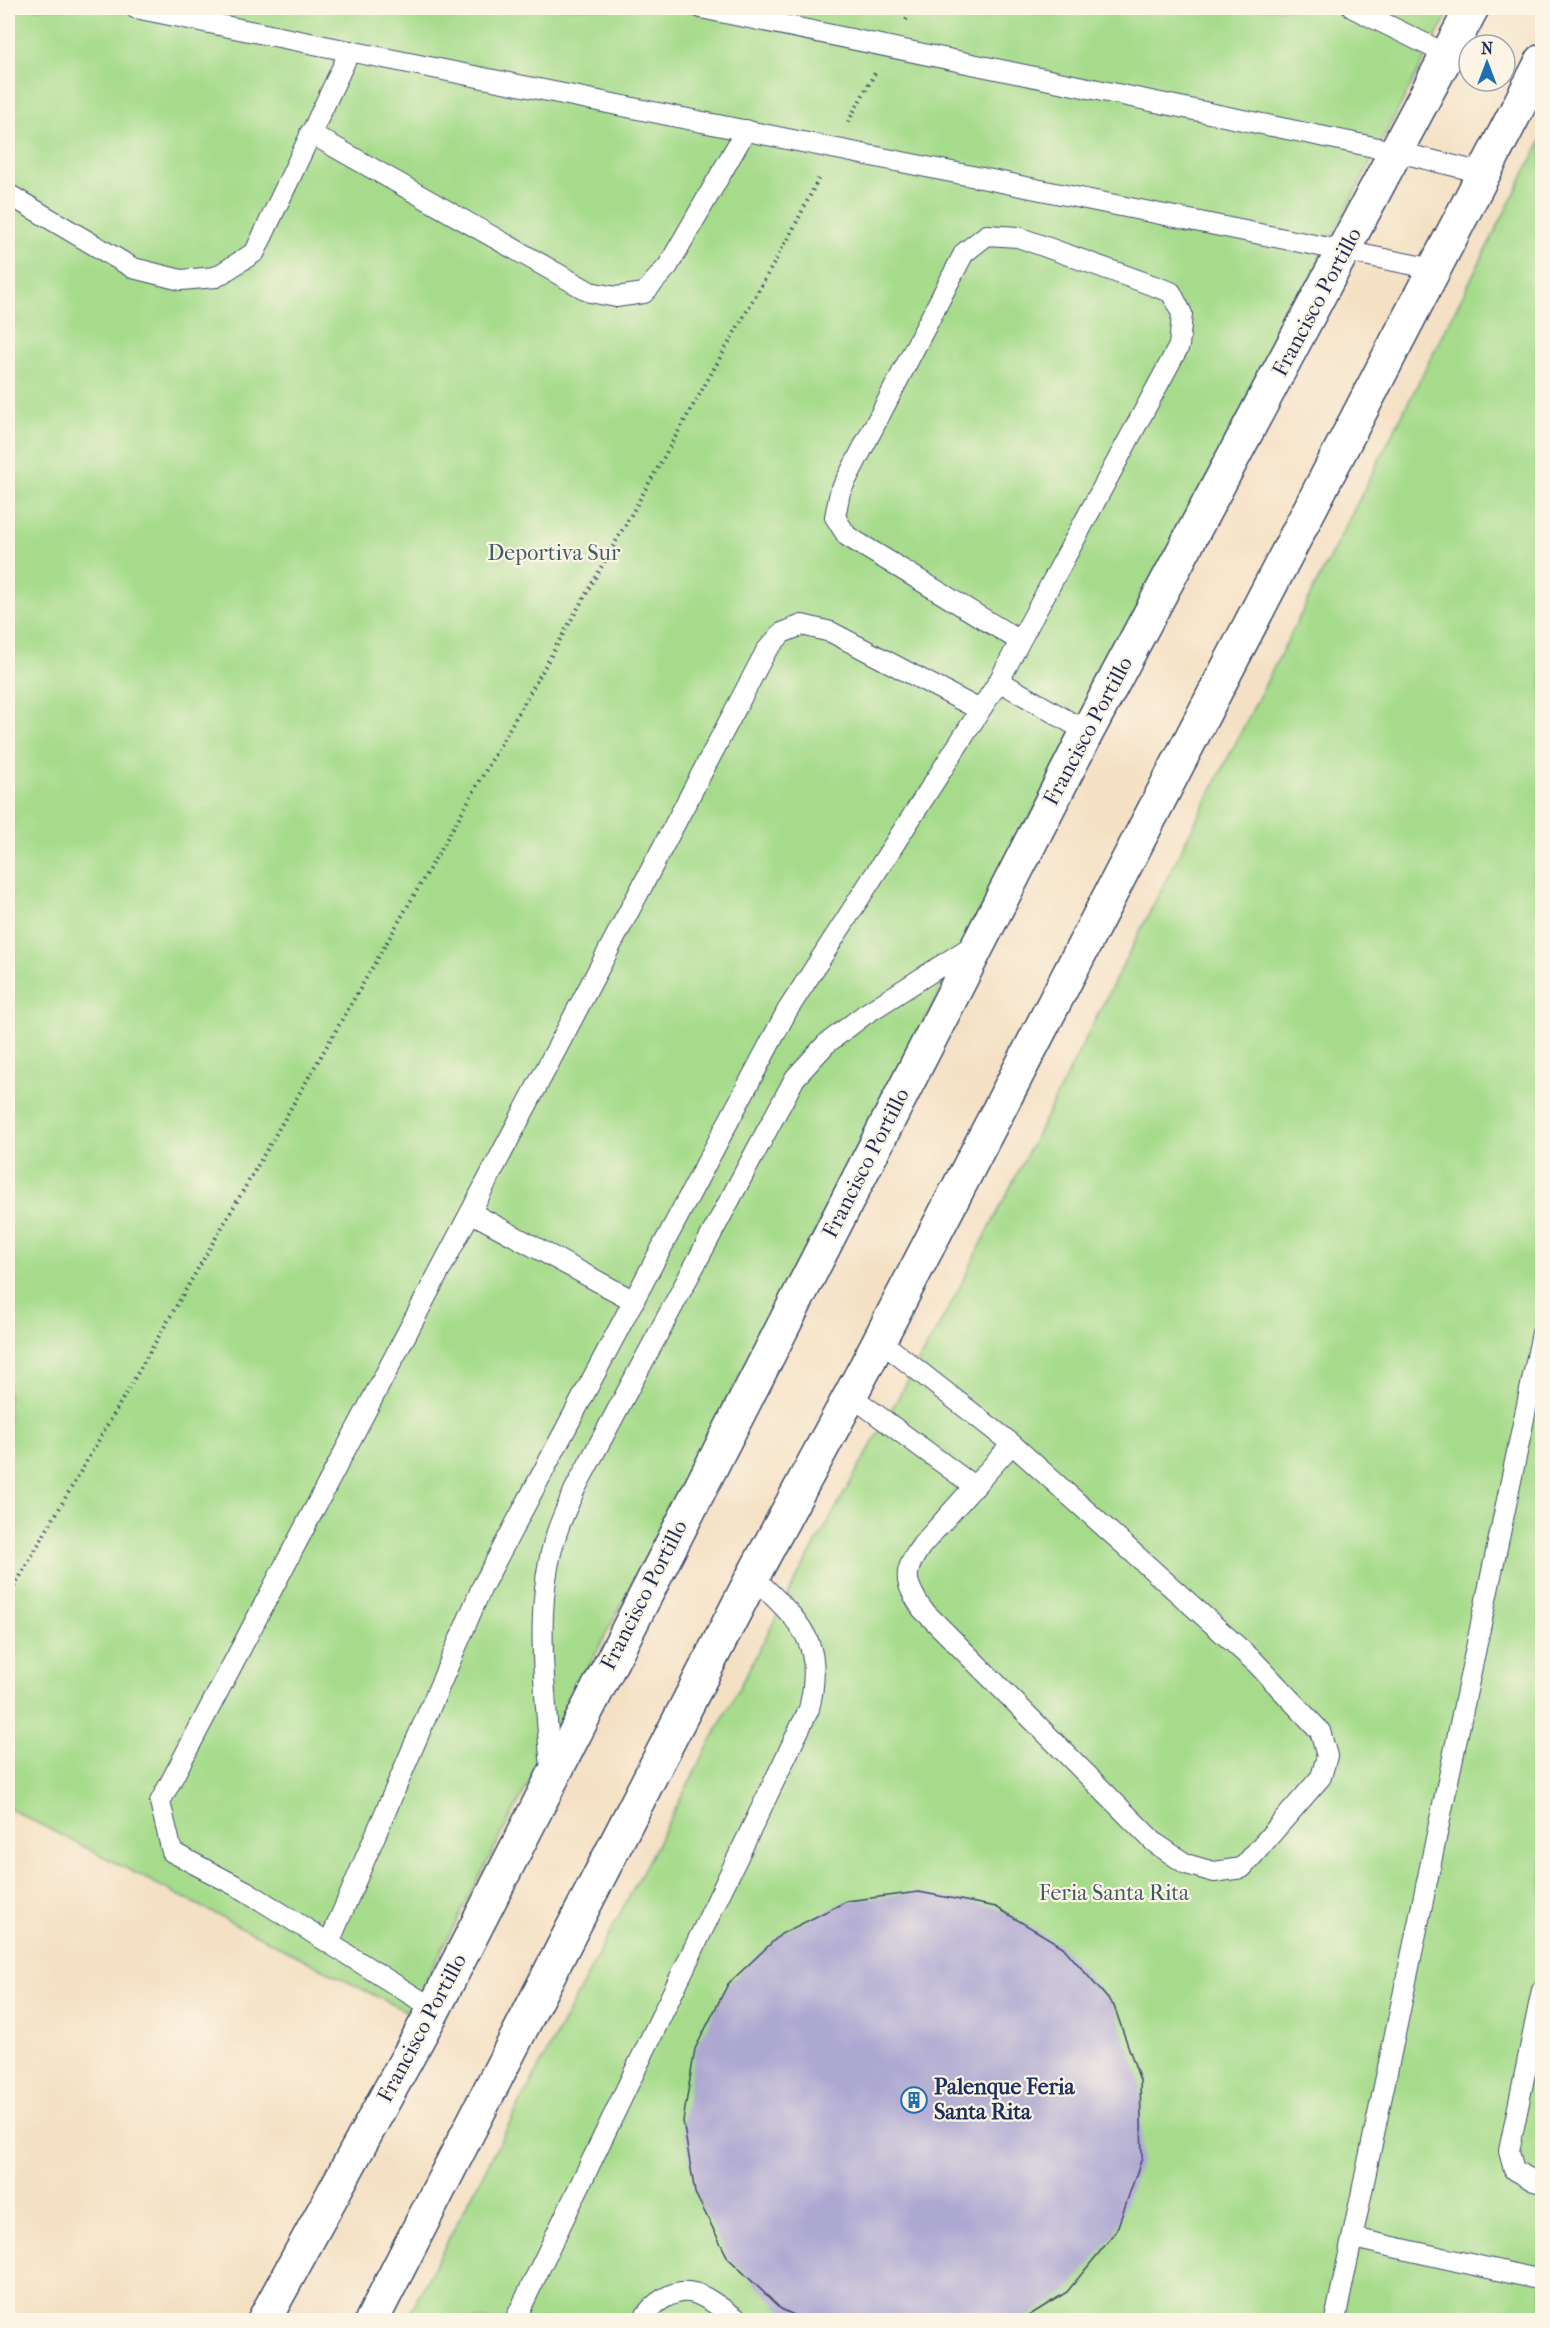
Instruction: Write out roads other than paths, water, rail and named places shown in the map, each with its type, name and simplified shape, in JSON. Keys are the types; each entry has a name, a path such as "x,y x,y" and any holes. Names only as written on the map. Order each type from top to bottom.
{"main road":[{"name":"Francisco Portillo","path":"264,2320 434,2009 1087,732 1473,8"},
{"path":"372,2320 753,1576 879,1340 1542,61"}],"lane":[{"path":"135,8 1434,269"},
{"path":"701,8 1398,152 1483,173"},
{"path":"1353,8 1448,55"},
{"path":"8,194 133,267 181,279 216,277 255,252 350,51"},
{"path":"310,133 590,292 616,297 644,293 668,266 746,130"},
{"path":"329,1943 482,1587 786,1011 999,681 1179,346 1182,314 1171,292 1018,237 987,235 964,253 840,492 835,517 847,536 1020,641"},
{"path":"434,2009 246,1891 172,1851 160,1802 766,651 782,633 802,625 831,632 980,710"},
{"path":"999,681 1087,732"},
{"path":"552,1776 543,1645 548,1575 556,1533 575,1489 795,1078 826,1044 864,1015 980,941"},
{"path":"472,1213 634,1300"},
{"path":"1335,2320 1542,1333"},
{"path":"879,1340 1012,1444 1256,1663 1320,1731 1327,1756 1321,1778 1242,1868 1214,1872 1186,1863 1155,1843 922,1609 908,1587 909,1563 922,1545 1012,1444"},
{"path":"850,1395 975,1487"},
{"path":"515,2320 809,1708 815,1684 815,1659 804,1629 753,1576"},
{"path":"1542,1990 1509,2151 1514,2170 1534,2181 1542,2182"},
{"path":"1353,2238 1542,2280"},
{"path":"642,2320 648,2310 668,2296 693,2292 739,2320"}],"place":[{"name":"Palenque Feria Santa Rita","path":"914,2100"}],"park label":[{"name":"Deportiva Sur","path":"554,553"},
{"name":"Feria Santa Rita","path":"1114,1893"}]}
